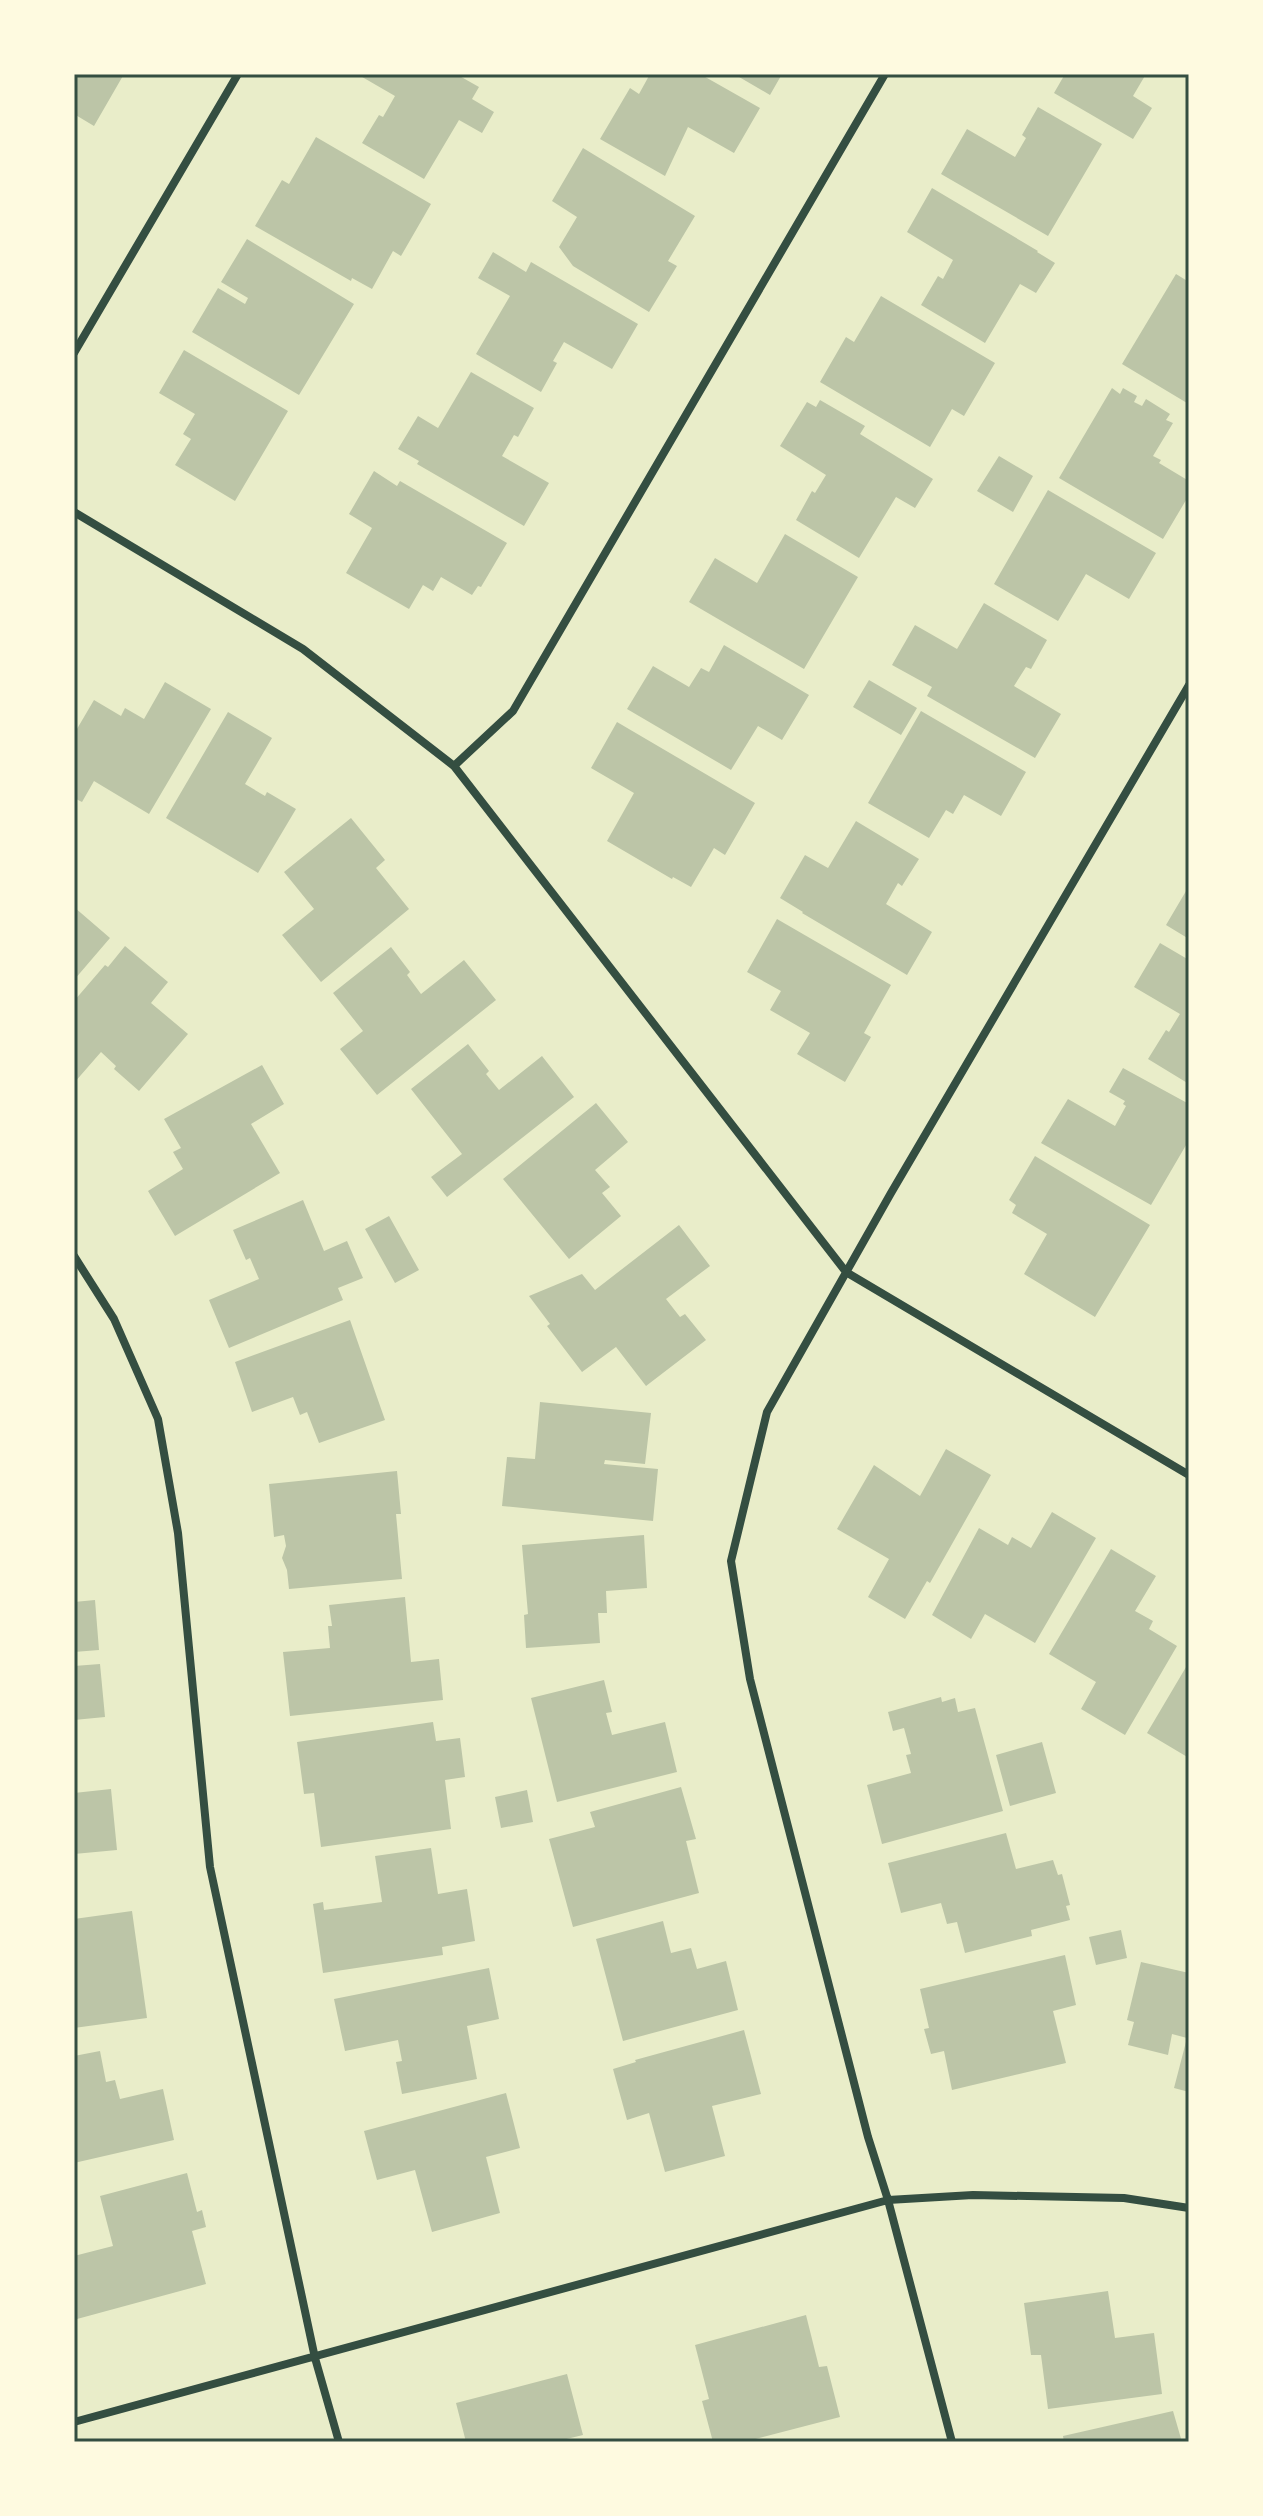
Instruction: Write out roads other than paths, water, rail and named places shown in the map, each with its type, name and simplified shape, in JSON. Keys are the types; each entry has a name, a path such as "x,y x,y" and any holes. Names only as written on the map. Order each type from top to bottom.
{"street":[{"path":"74,353 238,74"},
{"path":"454,766 513,711 885,74"},
{"path":"74,512 303,649 454,766 846,1272 1189,1475"},
{"path":"952,2442 888,2200 868,2137 750,1679 731,1561 767,1412 1189,685"},
{"path":"74,1256 114,1319 158,1419 178,1533 210,1867 315,2358 339,2442"},
{"path":"74,2422 888,2200 973,2195 1124,2198 1189,2208"}]}
